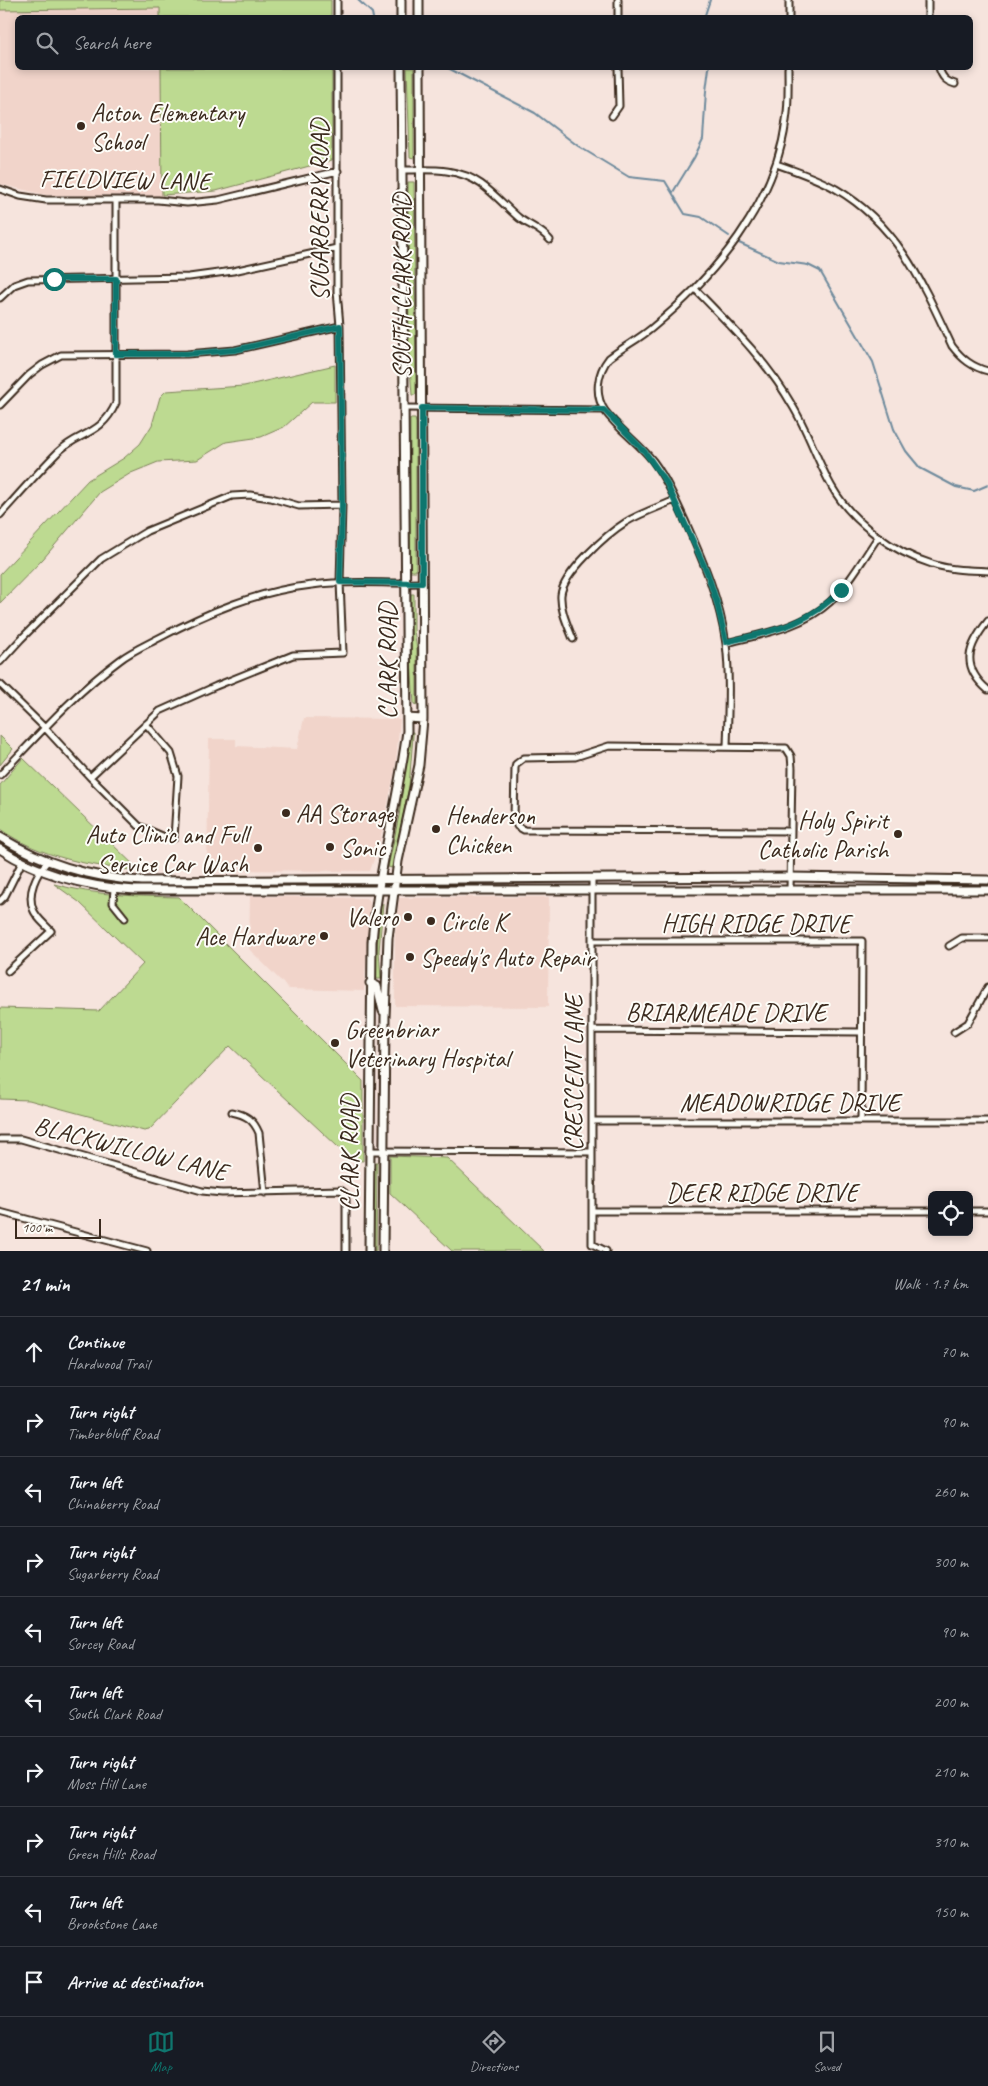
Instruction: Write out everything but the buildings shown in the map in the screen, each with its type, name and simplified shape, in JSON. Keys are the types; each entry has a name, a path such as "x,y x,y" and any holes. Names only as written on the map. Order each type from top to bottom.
{"main road":[{"path":"401,15 402,0"},
{"path":"419,0 419,15"},
{"name":"CLARK ROAD","path":"369,1251 370,983 373,925 378,889 401,776 407,718 401,70"},
{"name":"SOUTH CLARK ROAD","path":"383,1251 384,1051 388,938 393,889 419,765 423,719 420,70"},
{"path":"407,718 423,719"},
{"path":"0,837 47,862 72,871 122,880 790,877 988,880"},
{"path":"0,849 40,870 80,883 114,889 988,890"},
{"path":"550,878 550,890"},
{"path":"854,890 855,878"},
{"path":"489,879 490,890"},
{"path":"225,880 226,890"},
{"path":"925,880 925,890"},
{"path":"370,983 377,986 385,1016"},
{"path":"370,1051 384,1051"}],"street":[{"path":"337,0 337,15"},
{"path":"618,0 618,15"},
{"path":"789,0 789,15"},
{"path":"928,0 928,15"},
{"name":"SUGARBERRY ROAD","path":"146,724 160,711 293,655 343,653 340,582 342,505 340,326 337,291 338,70"},
{"path":"612,116 619,106 618,70"},
{"path":"728,746 726,642 713,588 675,500 653,461 604,410 598,389 598,380 603,365 608,358 652,328 695,289 746,225 776,164 786,122 788,70"},
{"path":"940,70 947,82 955,84"},
{"path":"776,164 805,174 836,189 877,221 916,270 952,346 959,355 975,367 988,371"},
{"path":"402,170 458,172 481,184 521,220 543,232 550,240"},
{"name":"FIELDVIEW LANE","path":"0,189 20,196 46,200 158,200 187,203 218,200 338,171"},
{"path":"0,514 59,452 99,428 110,416 116,404 116,200"},
{"path":"0,298 14,285 28,280 189,277 232,271 337,248"},
{"path":"695,289 750,347 778,383 793,405 836,493 852,512 878,536 909,555 933,565 965,570 988,571"},
{"path":"0,405 29,375 42,365 61,355 186,354 235,350 340,326"},
{"path":"405,408 604,410"},
{"path":"0,662 101,559 147,531 232,496 250,495 271,498 299,506 342,505"},
{"path":"573,640 562,607 561,596 567,578 582,561 620,526 637,516 675,500"},
{"path":"0,504 5,509"},
{"path":"726,642 790,626 817,612 841,590 878,536"},
{"path":"0,775 88,686 121,659 192,620 231,604 263,594 312,585 340,582 422,583"},
{"path":"988,621 973,642 969,656 972,672 988,690"},
{"path":"0,684 45,728 90,777 139,826 167,838 174,838 178,776 171,753 146,724 90,777"},
{"path":"790,831 528,831 520,829 516,823 515,768 516,764 524,758 575,757 602,747 728,746 786,748 791,756 792,768 790,890"},
{"path":"0,901 5,896 22,862"},
{"path":"8,971 51,931 37,916 31,901 33,886 40,870 47,862"},
{"name":"CRESCENT LANE","path":"592,878 592,1242"},
{"path":"114,889 114,903 125,918"},
{"path":"949,946 962,938 988,938"},
{"name":"HIGH RIDGE DRIVE","path":"592,941 862,941 861,1120"},
{"path":"954,1032 968,1023 988,987"},
{"name":"BRIARMEADE DRIVE","path":"592,1030 860,1032"},
{"path":"232,1112 247,1116 256,1125 259,1133 265,1193"},
{"name":"MEADOWRIDGE DRIVE","path":"592,1121 988,1121"},
{"name":"BLACKWILLOW LANE","path":"0,1139 21,1139 202,1191 265,1193 341,1190 345,1193 346,1200 346,1251"},
{"path":"369,1151 448,1153 592,1152"},
{"name":"DEER RIDGE DRIVE","path":"592,1211 928,1211"},
{"path":"973,1211 988,1211"},
{"path":"0,1212 147,1251"},
{"path":"588,1250 592,1242 606,1251"}],"shaded area":[{"name":"Acton Elementary School","path":"160,8 160,15 15,15 15,70 161,70 162,196 46,195 0,184 0,10"},
{"path":"304,718 400,719 395,770 379,845 370,871 207,870 209,739 236,739 236,746 297,749"},
{"path":"250,896 366,898 370,902 364,991 289,989 249,949"},
{"path":"549,897 548,1007 395,1006 395,934 399,898"}],"green space":[{"path":"0,0 331,0 331,15 160,15 160,8 0,10"},
{"path":"161,70 332,70 332,160 216,191 162,195"},
{"path":"407,70 414,70 414,158 410,157"},
{"path":"408,182 414,182 415,395 412,395 409,353"},
{"path":"335,365 335,402 312,402 284,427 261,437 226,442 197,460 158,462 131,473 100,492 43,559 0,603 0,574 88,480 124,458 140,444 152,425 160,397 166,391 244,386"},
{"path":"410,419 415,419 416,423 416,571 411,571 410,567"},
{"path":"411,594 414,594 417,705 414,704 411,661"},
{"path":"410,732 413,732 413,736 409,787 392,868 388,867 399,816"},
{"path":"0,736 13,749 0,765"},
{"path":"23,758 140,871 85,863 49,854 16,839 0,829 0,785"},
{"path":"54,884 101,893 179,897 363,1081 363,1161 352,1160 230,1046 149,1130 144,1131 29,1100 0,1099 0,1008 99,1011 143,964 79,902"},
{"path":"380,903 383,904 379,951 381,979 375,979"},
{"path":"390,1156 447,1158 544,1251 452,1251 390,1193"},
{"path":"373,1162 377,1162 376,1251 373,1251"}],"waterway":[{"path":"358,0 372,15"},
{"path":"705,15 710,0"},
{"path":"452,70 535,113 578,146 629,177 665,181 685,214 701,217 729,236"},
{"path":"673,192 694,158 703,139 709,70"},
{"path":"739,243 779,261 808,265 820,271 873,362 894,429 906,451 920,468 956,487 974,491 988,485"}],"place":[{"name":"Acton Elementary School","path":"81,126"},
{"name":"AA Storage","path":"286,813"},
{"name":"Henderson Chicken","path":"436,829"},
{"name":"Holy Spirit Catholic Parish","path":"898,834"},
{"name":"Sonic","path":"330,847"},
{"name":"Auto Clinic and Full Service Car Wash","path":"258,848"},
{"name":"Valero","path":"408,917"},
{"name":"Circle K","path":"431,921"},
{"name":"Ace Hardware","path":"324,936"},
{"name":"Speedy's Auto Repair","path":"410,957"},
{"name":"Greenbriar Veterinary Hospital","path":"335,1043"}],"route":[{"path":"54,279 116,279 116,354 186,354 235,350 340,326 342,505 340,582 422,583 422,408 604,410 653,461 666,482 707,572 713,588 726,642 790,626 804,620 829,603 841,590"}]}
